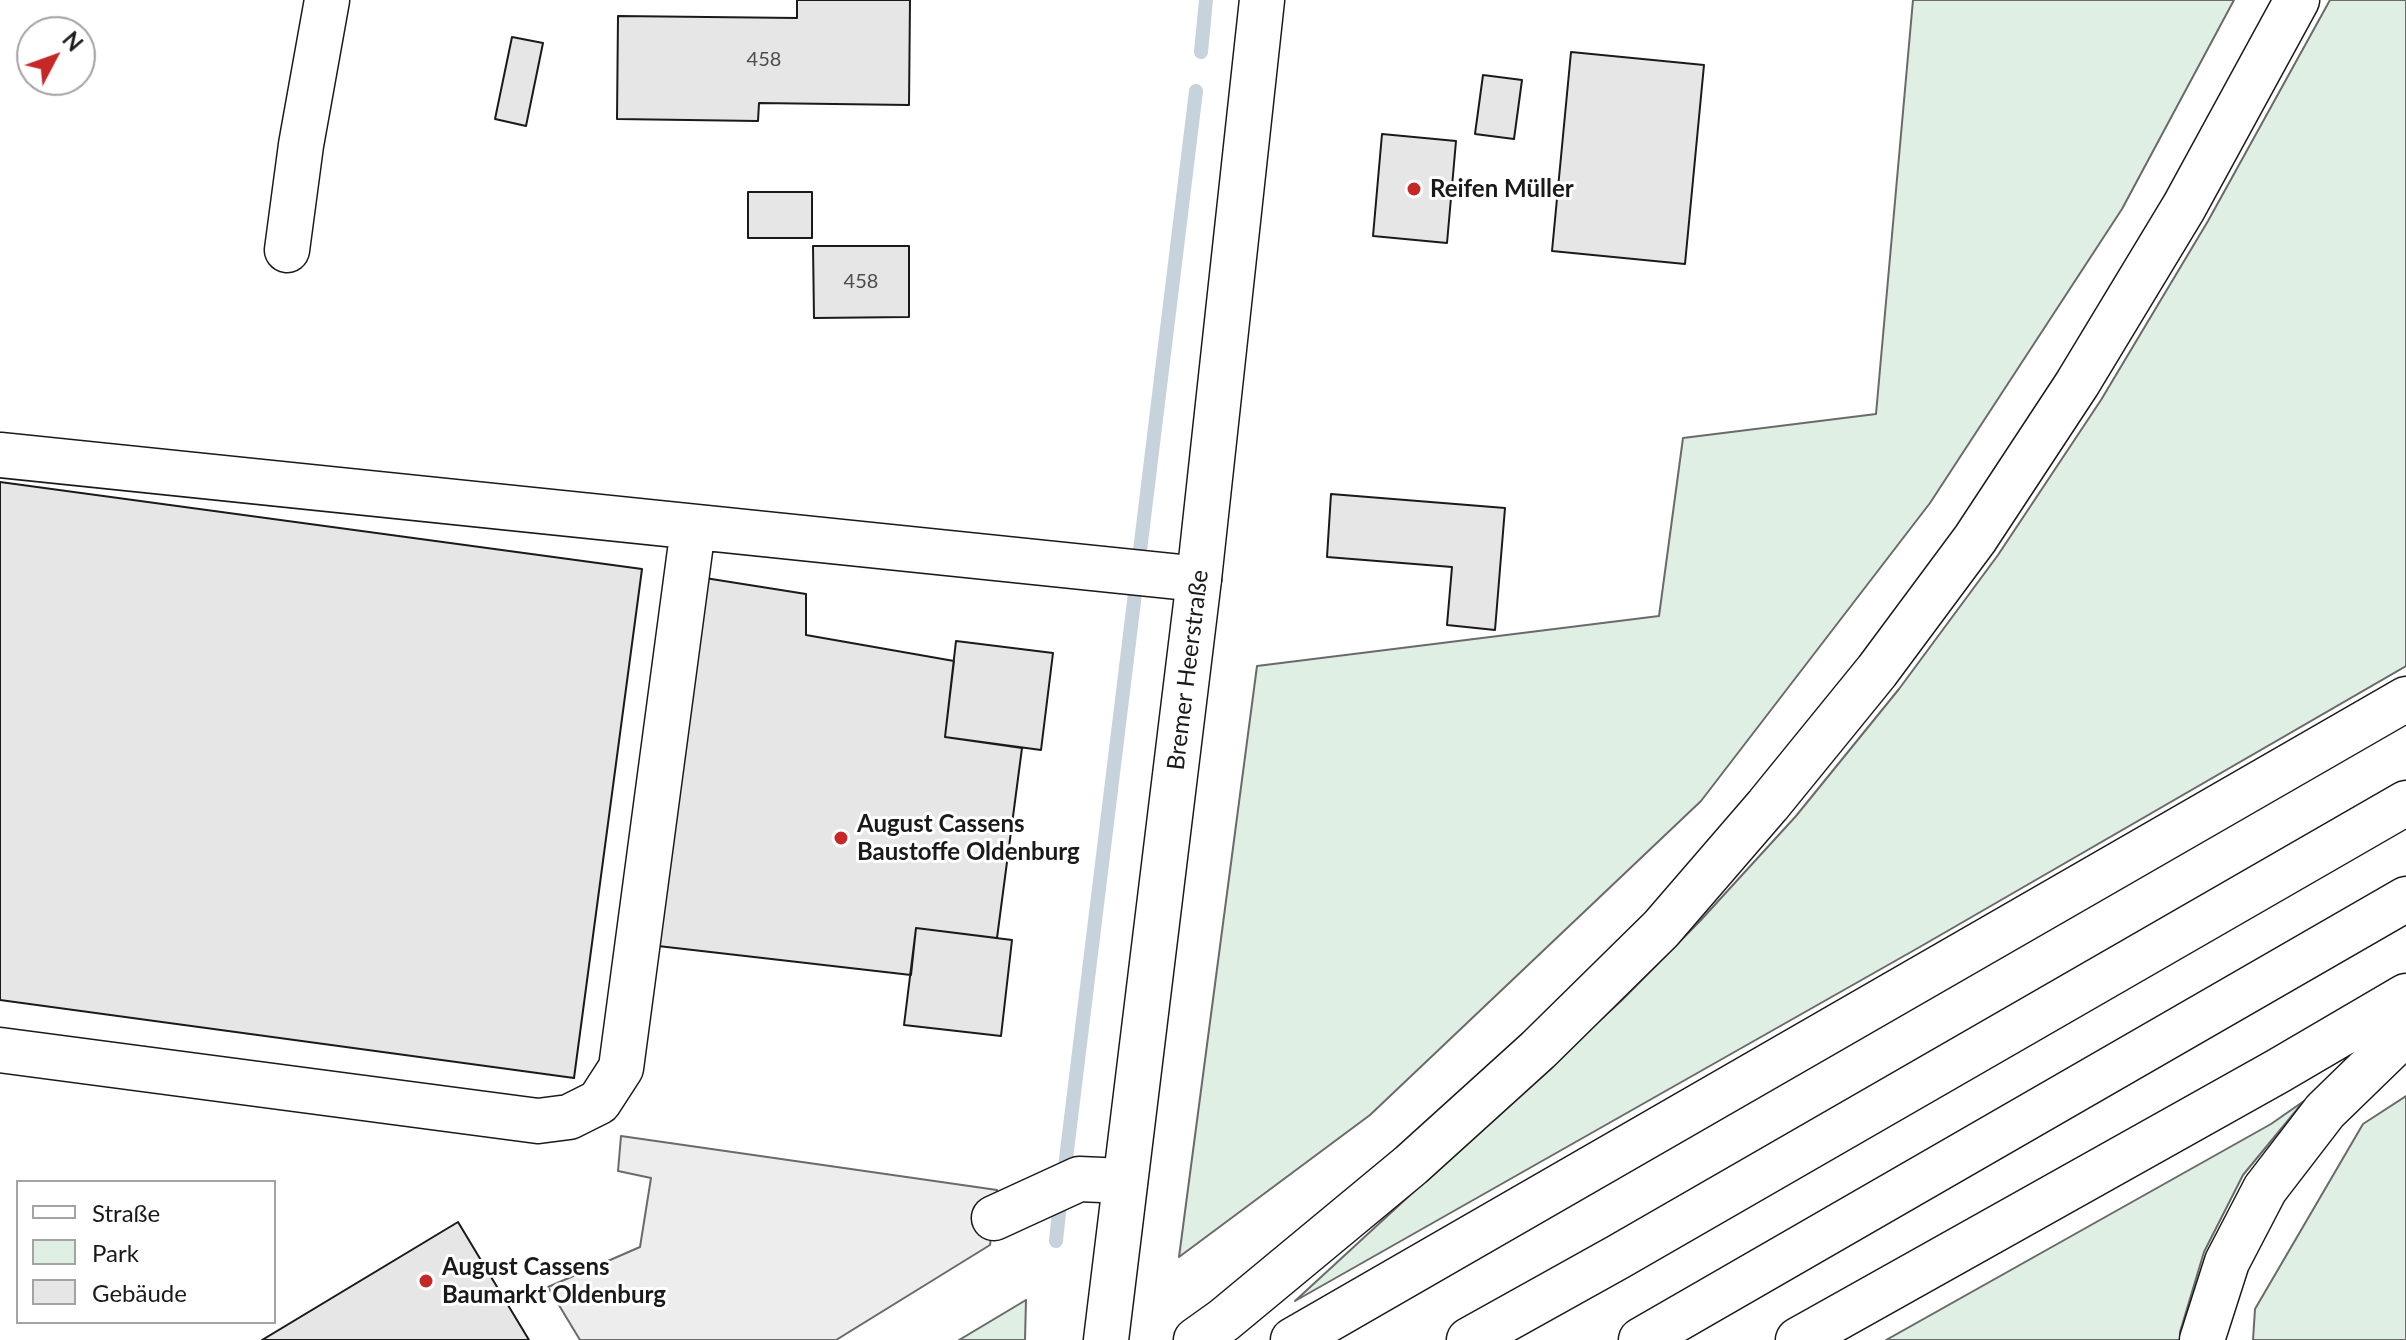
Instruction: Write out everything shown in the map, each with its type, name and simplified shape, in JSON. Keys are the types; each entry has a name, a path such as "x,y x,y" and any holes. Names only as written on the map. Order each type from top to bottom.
{"main road":[{"path":"287,250 301,145 327,0"},
{"name":"Bremer Heerstraße","path":"1106,1340 1199,579 1262,0"},
{"path":"1196,1340 1411,1165 1538,1050 1661,929 1788,781 1877,671 1966,551 2077,384 2184,207 2297,0"},
{"path":"0,455 1199,579"},
{"path":"0,1050 538,1121 569,1117 599,1102 621,1068 693,528"},
{"path":"1293,1340 2406,699"},
{"path":"1469,1340 2406,803"},
{"path":"1641,1340 2406,899"},
{"path":"1798,1340 2406,996"},
{"path":"2202,1340 2227,1262 2265,1189 2325,1111 2406,1035"},
{"path":"994,1218 1079,1179 1125,1181"}],"green space":[{"path":"1913,0 2234,0 2122,209 1930,503 1701,801 1370,1115 1179,1257 1257,666 1659,616 1683,438 1876,414"},
{"path":"2330,0 2406,0 2406,666 1918,948 1295,1301 1622,1000 1700,921 1796,816 1899,689 1998,555 2101,400 2208,221"},
{"path":"2406,1096 2406,1340 2253,1340 2255,1309 2363,1124"},
{"path":"2304,1101 2243,1175 2204,1252 2180,1340 1886,1340 2271,1124"},
{"path":"1026,1300 1025,1340 959,1340"}],"shaded area":[{"path":"621,1136 997,1190 990,1245 836,1340 580,1340 548,1287 640,1247 651,1178 618,1171"}],"building":[{"path":"797,0 910,0 909,105 759,103 758,121 617,119 618,16 797,18"},
{"path":"512,37 543,43 526,126 495,119"},
{"path":"1571,52 1704,65 1685,264 1552,251"},
{"path":"1483,75 1522,80 1514,139 1475,134"},
{"name":"Reifen Müller","path":"1382,134 1456,141 1447,243 1373,236"},
{"path":"748,192 812,192 812,238 748,238"},
{"path":"813,246 909,246 909,317 814,318"},
{"path":"0,482 642,569 574,1078 0,1000"},
{"path":"1331,494 1505,508 1495,630 1447,625 1452,567 1327,557"},
{"name":"August Cassens Baustoffe Oldenburg","path":"705,578 806,594 806,635 954,661 945,737 1022,748 997,938 916,928 911,975 658,946"},
{"path":"956,641 1053,653 1041,750 945,737"},
{"path":"916,928 1012,940 1001,1036 904,1025"},
{"name":"August Cassens Baumarkt Oldenburg","path":"458,1222 529,1340 262,1340"}],"waterway":[{"path":"1201,52 1206,0"},
{"path":"1138,567 1196,91"},
{"path":"1065,1167 1136,585"},
{"path":"1056,1241 1060,1203"}],"place":[{"name":"Reifen Müller","path":"1414,189"},
{"name":"August Cassens Baustoffe Oldenburg","path":"841,838"},
{"name":"August Cassens Baumarkt Oldenburg","path":"426,1281"}]}
